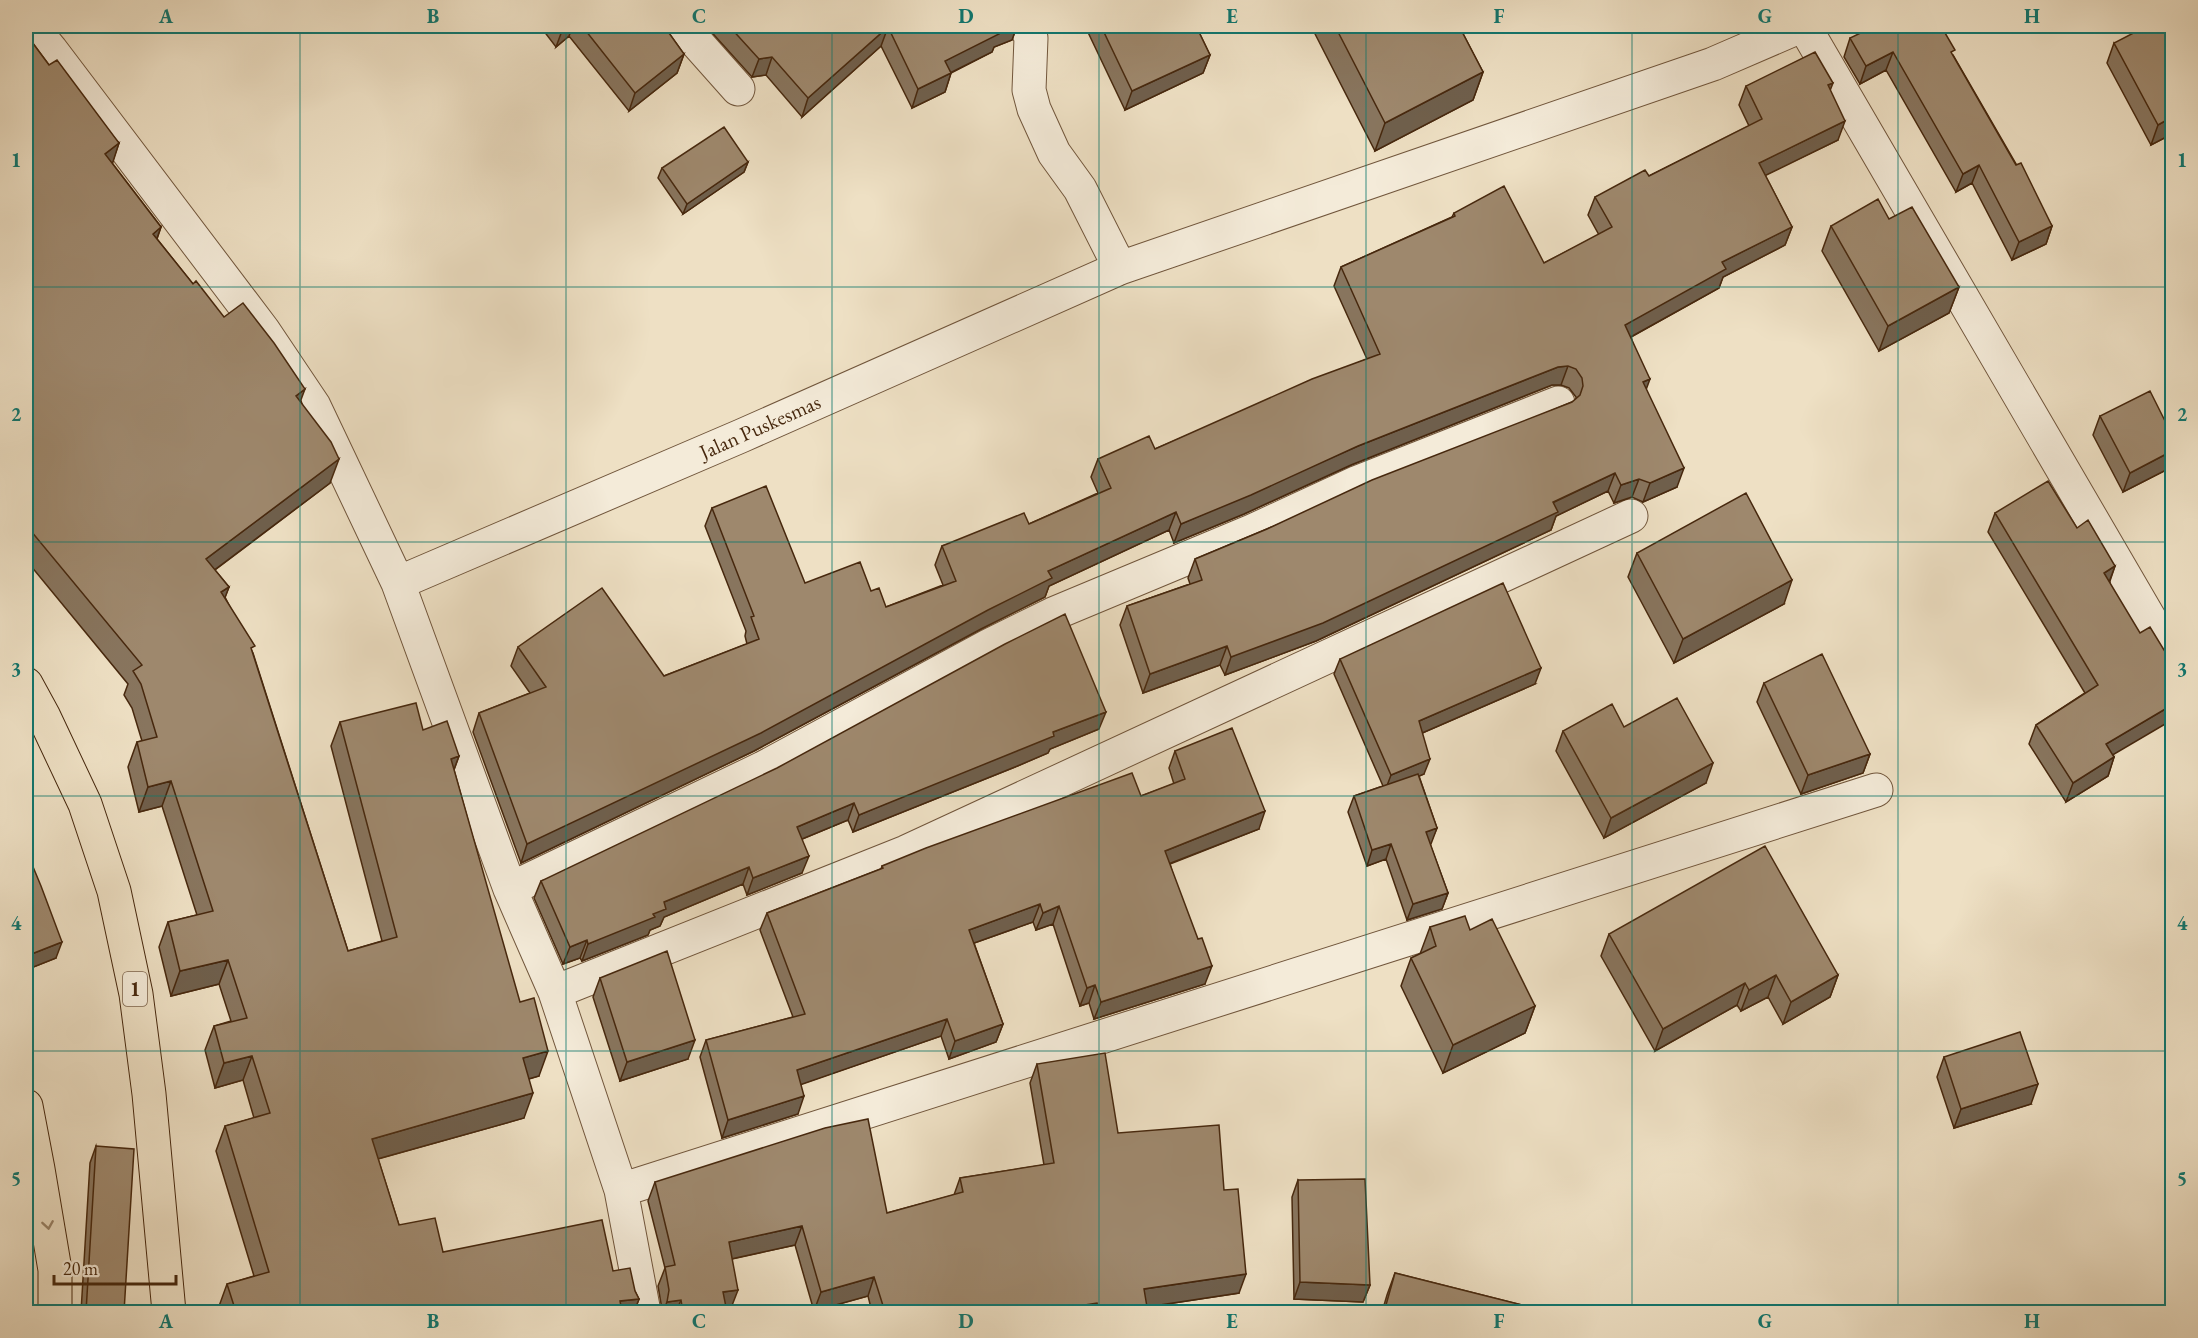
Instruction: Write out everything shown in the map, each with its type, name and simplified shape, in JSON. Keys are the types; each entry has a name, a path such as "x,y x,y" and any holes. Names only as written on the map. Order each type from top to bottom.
{"highway":[{"name":"1","path":"26,684 85,804 114,891 136,994 149,1094 169,1312"},
{"path":"26,1106 55,1270 55,1312"}],"street":[{"path":"31,26 263,330 314,406 398,583 510,889 555,992 621,1190 644,1312"},
{"path":"682,26 738,89"},
{"path":"1026,26 1031,38 1029,90 1034,109 1054,153 1080,189 1120,268"},
{"path":"1803,26 2172,657"},
{"name":"Jalan Puskesmas","path":"398,583 741,436 1120,268 1713,64 1803,26"},
{"path":"510,889 763,768 990,645 1053,614 1252,531 1358,482 1558,403"},
{"path":"555,992 906,852 1631,516"},
{"path":"621,1190 1876,790"}],"building":[{"path":"582,26 664,26 684,54 635,93"},
{"path":"729,26 1010,26 997,30 999,34 945,61 951,73 918,89 888,27 808,98 772,57 759,59"},
{"path":"1101,26 1196,26 1210,55 1132,91"},
{"path":"1335,26 1459,26 1483,72 1385,123"},
{"path":"1875,26 1941,26 1955,50 1951,52 2016,165 2021,163 2052,226 2019,242 1979,165 1963,174 1893,52 1866,66 1850,38"},
{"path":"2147,26 2172,26 2172,117 2158,125 2114,43"},
{"path":"26,34 49,65 57,60 119,143 105,154 161,227 153,234 193,284 196,281 224,317 243,303 274,343 305,389 296,396 331,442 339,459 206,559 229,587 221,592 255,646 251,648 348,951 397,937 340,722 416,703 423,730 447,721 459,756 451,759 520,1002 534,998 548,1051 523,1058 533,1093 372,1139 399,1225 435,1218 443,1252 602,1220 613,1271 630,1268 639,1299 620,1301 622,1312 236,1312 227,1284 269,1272 225,1126 270,1113 252,1056 224,1063 214,1026 247,1018 228,960 180,971 168,922 213,911 171,781 148,787 137,742 157,737 141,684 133,671 142,665 26,525"},
{"path":"1815,52 1833,83 1828,85 1845,121 1759,163 1792,227 1722,262 1726,269 1625,325 1650,379 1643,382 1684,468 1650,483 1639,479 1621,485 1615,473 1553,502 1558,512 1323,623 1231,657 1227,646 1150,674 1127,606 1202,580 1195,559 1267,529 1372,480 1572,402 1580,395 1583,386 1582,378 1576,369 1568,366 1558,367 1358,446 1181,524 1176,512 1048,571 1052,578 988,610 761,733 527,844 479,713 546,687 518,647 602,588 664,676 759,639 751,617 754,616 712,508 766,486 805,583 860,562 871,591 879,588 886,607 956,581 942,546 1024,513 1029,524 1111,488 1098,459 1149,436 1155,449 1312,379 1380,354 1341,267 1455,216 1454,213 1504,186 1544,263 1612,227 1595,197 1645,170 1649,176 1762,119 1746,86"},
{"path":"724,127 748,162 687,204 662,168"},
{"path":"1878,199 1889,219 1912,207 1959,287 1888,326 1831,226"},
{"path":"2150,391 2172,435 2172,451 2130,473 2100,416"},
{"path":"2048,481 2077,528 2088,520 2115,566 2104,573 2140,633 2150,627 2172,663 2172,705 2106,744 2114,757 2073,783 2036,725 2098,685 1995,513"},
{"path":"1746,493 1792,580 1683,639 1637,553"},
{"path":"1503,583 1541,668 1419,721 1430,759 1391,775 1340,659"},
{"path":"1065,614 1106,712 1053,732 1054,736 859,815 854,803 797,827 809,856 753,878 749,867 664,902 666,909 653,914 655,917 588,944 587,940 570,947 541,881 777,768 1005,644"},
{"path":"1822,654 1870,754 1808,775 1764,683"},
{"path":"1677,698 1713,763 1611,818 1563,731 1612,704 1624,727"},
{"path":"1232,728 1265,811 1165,851 1198,939 1202,938 1212,966 1101,1002 1095,985 1087,988 1059,906 1043,913 1040,904 969,930 1003,1024 955,1041 947,1019 797,1070 804,1096 728,1120 706,1040 805,1014 767,913 883,868 882,866 926,848 1132,773 1141,796 1185,779 1175,751"},
{"path":"1418,774 1437,828 1426,832 1448,893 1413,904 1391,844 1372,850 1354,796"},
{"path":"1765,846 1838,975 1791,1002 1776,975 1749,990 1745,983 1663,1029 1609,934"},
{"path":"26,850 62,942 29,955 26,946"},
{"path":"1465,916 1470,930 1492,919 1535,1006 1453,1045 1411,958 1436,946 1430,927"},
{"path":"667,951 695,1040 627,1062 600,978"},
{"path":"2020,1032 2038,1084 1961,1109 1944,1057"},
{"path":"1105,1053 1118,1133 1219,1125 1224,1190 1238,1189 1246,1274 1144,1289 1147,1307 1101,1312 1099,1312 1097,1303 1039,1312 885,1312 874,1277 821,1292 802,1226 729,1242 738,1290 723,1292 727,1312 683,1312 681,1300 667,1302 669,1290 665,1267 675,1265 655,1182 825,1128 868,1119 887,1213 963,1192 960,1178 1054,1163 1037,1064"},
{"path":"96,1146 134,1149 124,1312 86,1312"},
{"path":"1365,1179 1370,1285 1300,1282 1298,1180"},
{"path":"1395,1273 1550,1312 1384,1312"}]}
